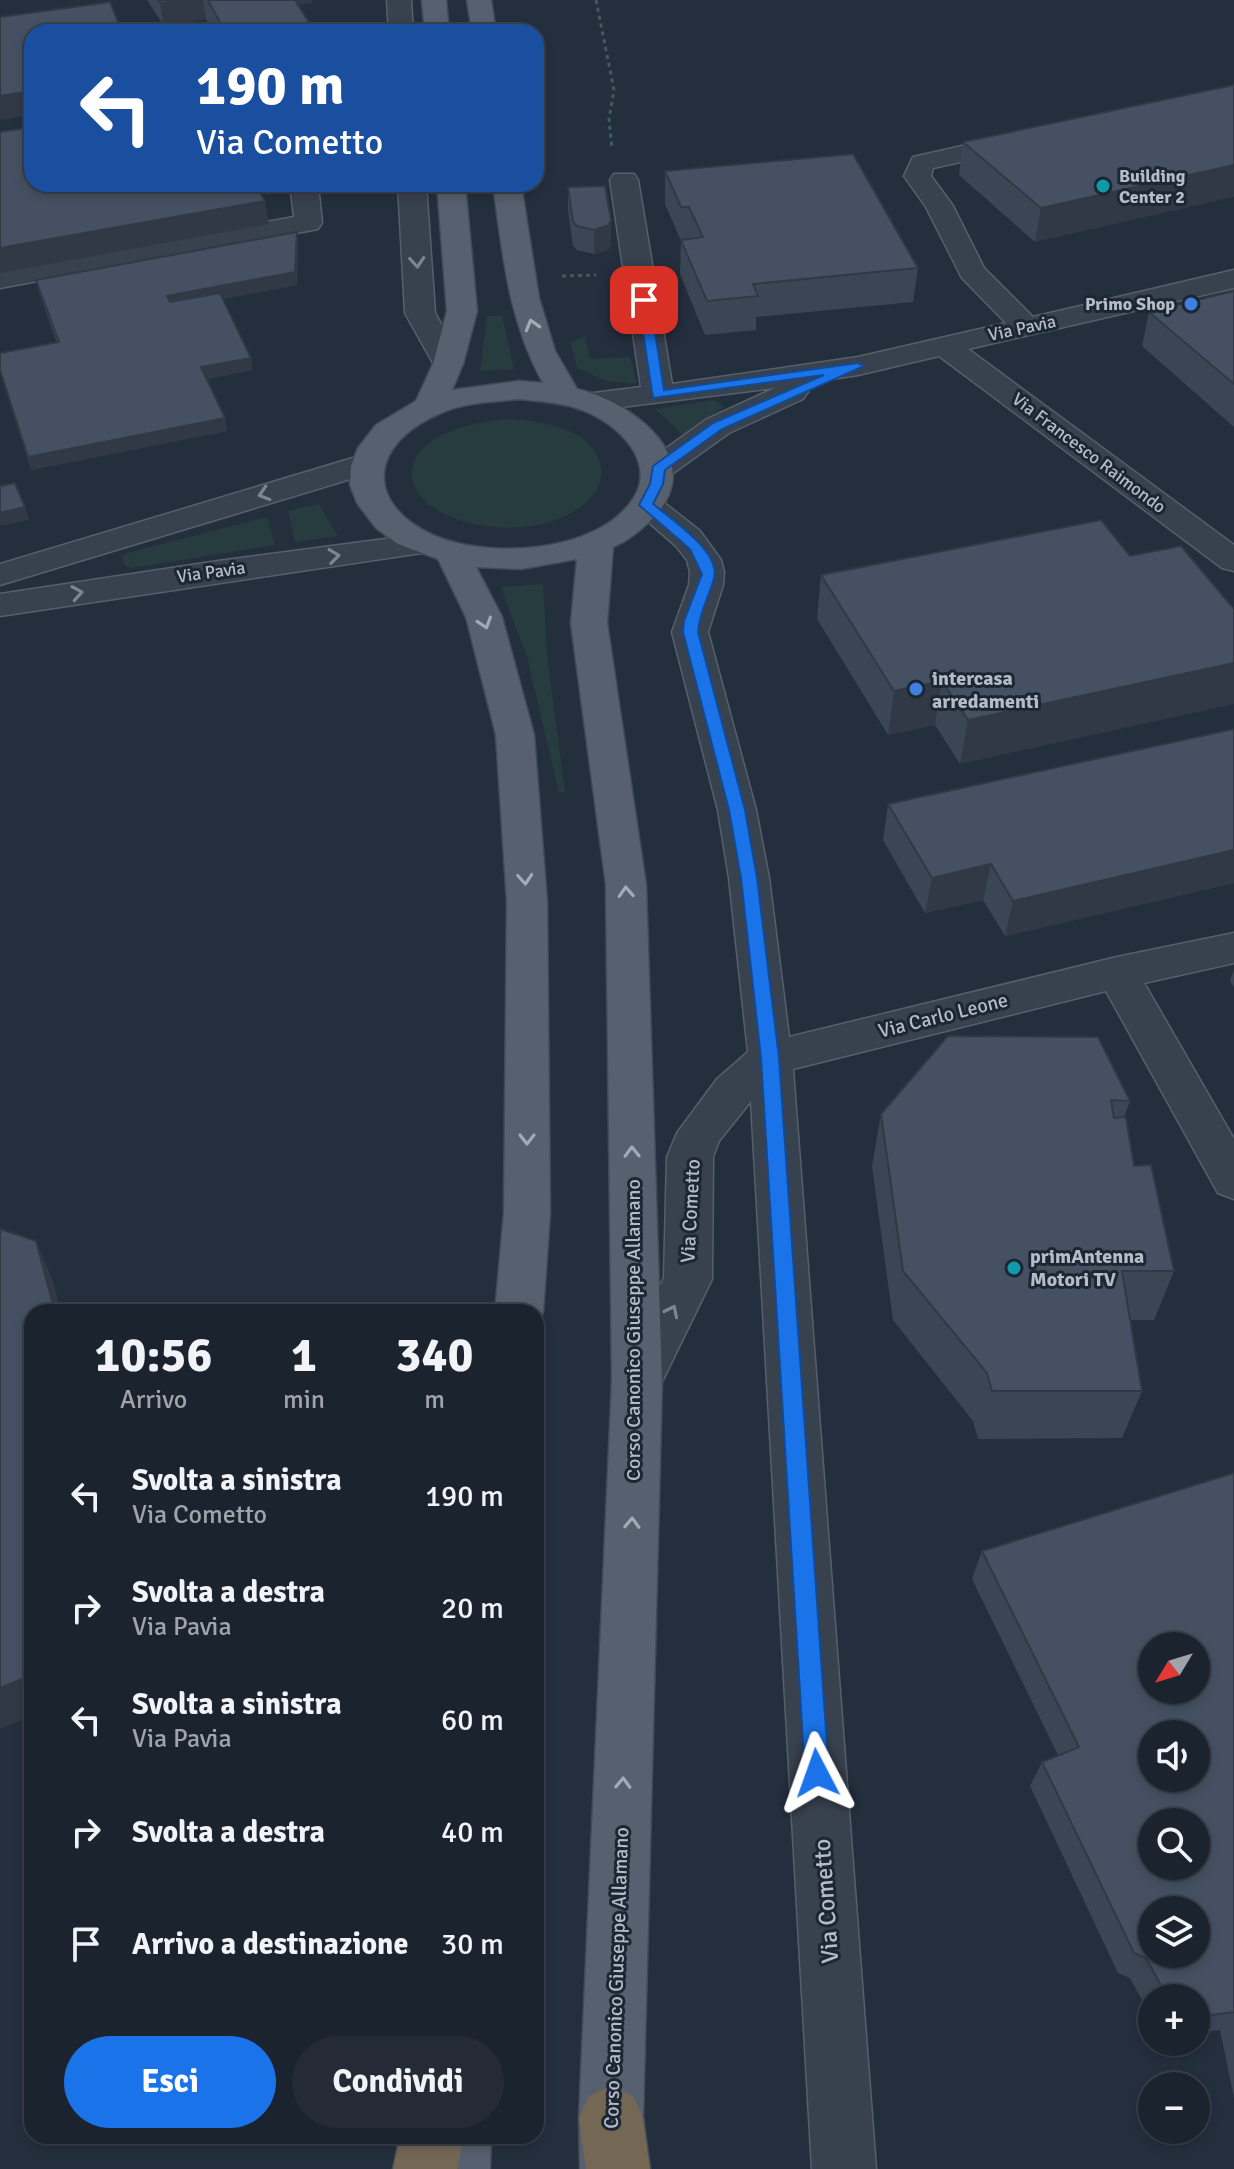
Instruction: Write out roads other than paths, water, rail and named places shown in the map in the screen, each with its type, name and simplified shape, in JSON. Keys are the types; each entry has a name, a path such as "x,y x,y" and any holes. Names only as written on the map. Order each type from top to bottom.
{"highway":[{"path":"425,2169 430,2144"}],"main road":[{"path":"434,0 436,24"},
{"path":"479,0 483,24"},
{"path":"429,406 448,364 462,311 452,192"},
{"path":"508,192 521,279 540,351 577,399"},
{"path":"519,390 577,399 625,419 648,442 652,487 629,523 596,542 551,556 513,559 437,549 394,528 374,508 365,486 366,464 378,441 399,422 429,406 472,394 519,390"},
{"name":"Corso Canonico Giuseppe Allamano","path":"596,542 589,623 626,885 637,1381 614,2152"},
{"path":"437,549 484,617 515,735 527,902 527,1213 520,1304"},
{"path":"458,2169 459,2144"}],"street":[{"path":"399,0 400,24"},
{"path":"1027,327 972,272 939,206 917,176 922,163 1039,137"},
{"path":"624,180 658,395"},
{"path":"0,279 308,223 305,192"},
{"path":"412,192 420,313 448,364"},
{"name":"Via Pavia","path":"577,399 658,395 858,366 1234,279"},
{"name":"Via Francesco Raimondo","path":"943,345 1234,561"},
{"name":"Via Pavia","path":"652,487 718,426 770,401 858,366"},
{"path":"0,575 366,464"},
{"name":"Via Cometto","path":"652,487 704,559 709,574 691,621 690,632 737,810 749,878 770,1058 844,2169"},
{"name":"Via Pavia","path":"0,605 218,571 437,549"},
{"name":"Via Carlo Leone","path":"770,1058 1117,973 1234,948"},
{"path":"1117,973 1234,1180"},
{"name":"Via Cometto","path":"637,1381 688,1279 690,1157 699,1133 733,1091 770,1058"}],"place":[{"name":"Building Center 2","path":"1103,186"},
{"name":"Primo Shop","path":"1191,304"},
{"name":"intercasa arredamenti","path":"916,689"},
{"name":"primAntenna Motori TV","path":"1014,1268"}]}
